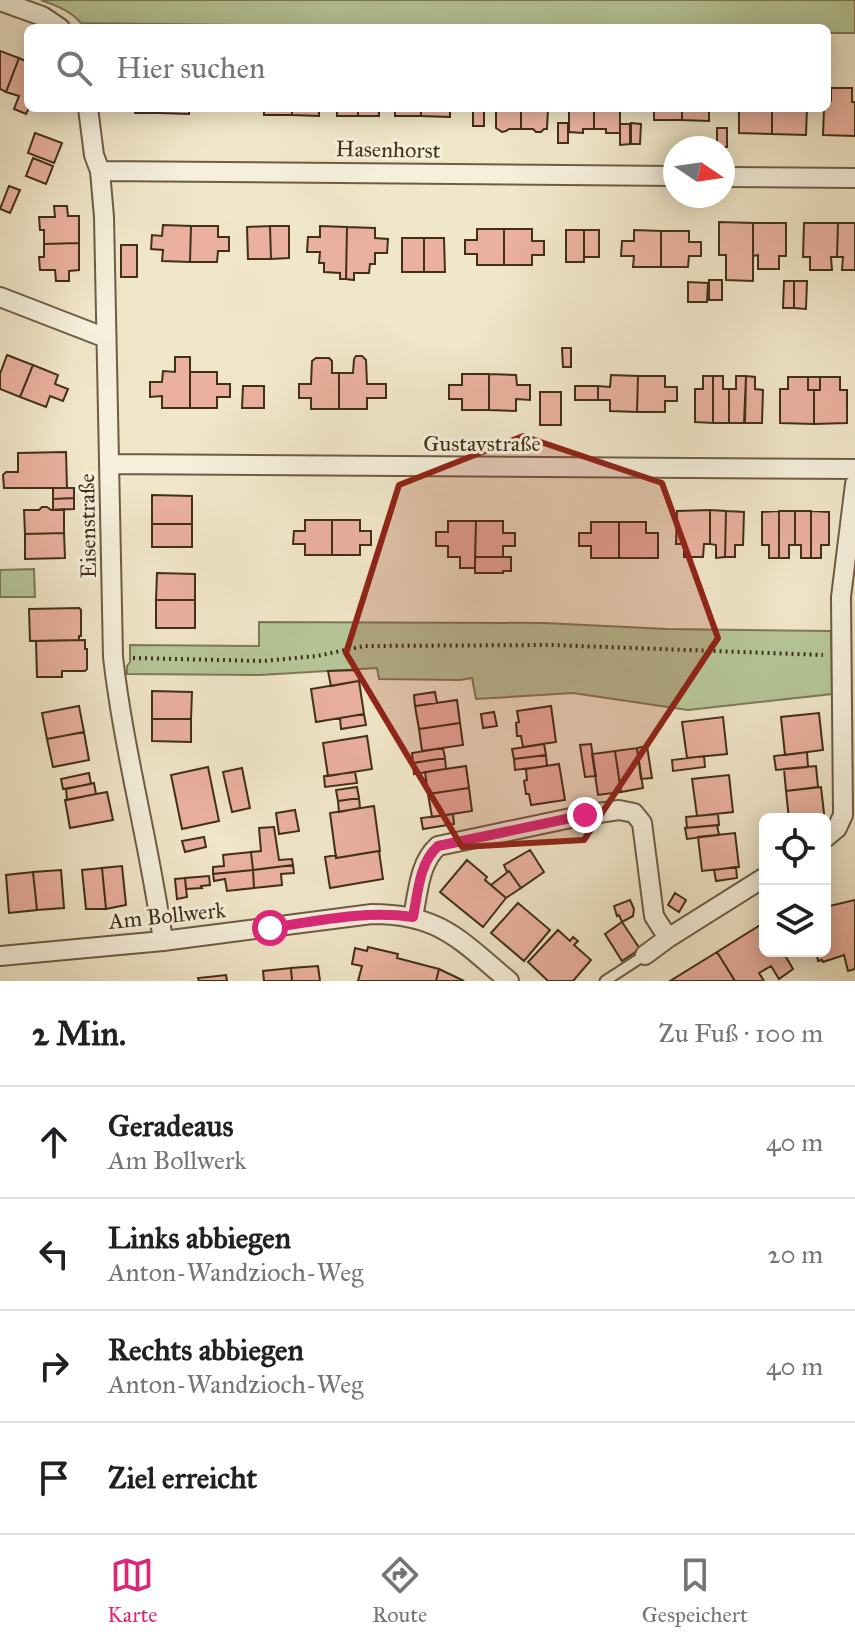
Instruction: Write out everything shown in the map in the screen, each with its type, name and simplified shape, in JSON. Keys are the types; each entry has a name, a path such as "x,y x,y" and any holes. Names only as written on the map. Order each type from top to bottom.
{"street":[{"path":"0,1 42,16 54,24"},
{"name":"Eisenstraße","path":"89,112 94,155 100,171 104,217 113,657 118,703 158,901 163,941"},
{"name":"Hasenhorst","path":"100,171 663,176"},
{"path":"735,177 855,178"},
{"path":"0,297 106,338"},
{"name":"Gustavstraße","path":"109,464 855,469"},
{"path":"831,833 843,815 841,597 855,484"},
{"path":"413,917 423,867 438,846 585,815 627,810 642,823 654,916 668,938"},
{"path":"645,955 759,881"},
{"name":"Am Bollwerk","path":"0,956 163,941 372,914 396,914 438,925 509,981"}],"lane":[{"path":"605,981 645,955"}],"path":[{"path":"113,657 263,661 317,656 364,646 552,645 841,655"}],"highlighted area":[{"path":"523,436 662,483 718,638 584,840 462,847 346,653 399,485"}],"green space":[{"path":"41,0 855,0 855,33 831,33 831,24 81,23 57,6"},
{"path":"34,569 35,597 0,597 0,570"},
{"path":"259,622 544,623 667,629 831,631 832,694 688,710 573,693 476,699 472,678 379,679 377,668 260,675 127,674 130,645 259,646"}],"building":[{"path":"0,51 19,58 6,92 0,89"},
{"path":"19,58 24,60 26,114 14,109 19,96 6,92"},
{"path":"831,88 852,88 855,136 823,135 824,112 831,112"},
{"path":"189,112 189,114 161,113"},
{"path":"264,112 292,112 292,115 264,115"},
{"path":"292,112 319,112 319,116 292,115"},
{"path":"337,112 358,112 358,116 337,116"},
{"path":"358,112 379,112 379,116 358,116"},
{"path":"395,112 421,112 421,116 395,116"},
{"path":"421,112 450,112 450,117 421,116"},
{"path":"473,112 484,112 484,126 473,126"},
{"path":"496,112 521,112 521,129 502,132 496,128"},
{"path":"521,112 548,112 547,129 536,132 521,129"},
{"path":"569,112 594,112 594,129 583,129 583,133 569,132"},
{"path":"594,112 620,112 620,133 594,129"},
{"path":"654,112 682,112 682,120 654,120"},
{"path":"682,112 709,112 709,121 682,120"},
{"path":"739,112 772,112 772,134 739,133"},
{"path":"772,112 807,112 806,135 772,134"},
{"path":"558,123 568,123 568,143 558,143"},
{"path":"631,123 641,124 640,144 631,144"},
{"path":"620,124 630,124 630,144 620,145"},
{"path":"717,128 727,128 727,136 717,136"},
{"path":"35,133 62,143 54,163 28,153"},
{"path":"33,158 53,166 46,184 26,176"},
{"path":"9,186 20,190 10,213 0,209"},
{"path":"54,206 67,206 68,216 79,216 79,243 44,244 44,230 40,230 39,217 55,217"},
{"path":"719,222 753,223 753,281 726,280 726,255 719,255"},
{"path":"753,223 786,223 786,256 779,256 779,269 758,269 758,255 753,256"},
{"path":"804,223 838,223 837,257 831,257 832,270 810,270 810,257 803,257"},
{"path":"838,223 855,223 855,270 842,270 843,257 837,257"},
{"path":"163,225 191,226 190,262 162,261 163,250 151,249 152,235 162,236"},
{"path":"191,226 218,226 218,237 229,237 229,251 218,251 217,262 190,262"},
{"path":"270,226 271,259 248,259 247,227"},
{"path":"270,226 289,226 289,258 271,259"},
{"path":"320,226 347,227 346,279 340,279 340,273 324,272 324,263 319,263 320,252 307,252 308,237 320,237"},
{"path":"347,227 375,228 375,238 388,239 387,253 375,253 375,264 370,264 369,273 354,273 354,280 346,279"},
{"path":"477,229 504,229 504,265 477,265 477,254 465,254 465,240 477,240"},
{"path":"504,229 532,229 532,241 544,241 544,255 532,255 532,265 504,265"},
{"path":"566,230 584,230 584,262 566,262"},
{"path":"584,230 599,230 599,257 584,257"},
{"path":"634,230 661,231 661,267 633,267 634,256 621,256 622,241 634,241"},
{"path":"661,231 689,231 689,242 701,242 701,256 689,256 688,267 661,267"},
{"path":"402,238 424,238 424,272 402,272"},
{"path":"424,238 444,238 445,272 424,272"},
{"path":"79,243 79,270 69,271 69,281 56,281 55,270 40,270 39,257 44,257 44,244"},
{"path":"121,245 137,245 137,277 121,277"},
{"path":"709,280 722,280 722,300 709,300"},
{"path":"784,281 794,281 794,308 783,308"},
{"path":"794,281 807,281 806,309 794,308"},
{"path":"688,282 708,283 707,302 688,302"},
{"path":"562,348 571,348 571,367 563,367"},
{"path":"7,355 33,365 20,397 0,389 0,374"},
{"path":"356,356 366,360 367,384 386,384 386,398 367,398 367,409 339,409 339,373 353,373"},
{"path":"175,357 190,357 190,408 162,408 162,396 150,397 150,382 162,382 163,371 175,372"},
{"path":"329,358 332,373 339,373 339,409 311,409 311,398 299,398 299,384 311,384 312,361"},
{"path":"33,365 58,375 55,384 68,389 63,401 50,396 46,407 20,397"},
{"path":"190,372 217,372 217,384 230,384 230,397 217,397 217,408 190,408"},
{"path":"462,374 489,374 489,410 462,410 462,399 449,399 449,385 462,385"},
{"path":"489,374 516,375 517,385 530,385 530,400 516,399 516,411 489,410"},
{"path":"611,375 638,376 637,412 610,411 610,400 598,400 598,386 610,387"},
{"path":"638,376 665,376 665,387 677,387 677,401 665,401 665,412 637,412"},
{"path":"703,376 713,376 713,423 695,422 695,389 703,389"},
{"path":"713,376 723,376 723,389 729,389 729,423 713,423"},
{"path":"736,376 746,376 744,423 729,423 729,389 736,389"},
{"path":"746,376 755,377 755,389 763,390 762,423 745,423"},
{"path":"788,377 808,377 808,390 814,390 814,424 780,423 780,389 788,389"},
{"path":"808,377 820,377 820,390 808,390"},
{"path":"820,377 840,377 840,390 847,390 847,423 814,424 814,390 820,390"},
{"path":"243,386 264,386 264,408 242,408"},
{"path":"575,386 598,386 598,400 575,400"},
{"path":"540,392 561,392 561,425 540,425"},
{"path":"66,452 67,488 4,488 3,475 18,472 18,453"},
{"path":"53,488 74,488 74,498 53,499"},
{"path":"152,495 192,496 192,524 152,524"},
{"path":"74,498 74,509 53,510 53,499"},
{"path":"42,507 64,509 64,533 25,534 24,510 39,510"},
{"path":"710,510 726,511 725,557 716,558 716,545 710,544"},
{"path":"710,510 710,544 704,544 703,557 684,557 684,544 676,544 677,511"},
{"path":"726,511 744,512 743,545 735,545 735,557 725,557"},
{"path":"779,511 795,511 795,545 789,545 789,558 779,558"},
{"path":"779,511 779,558 769,558 769,545 762,545 762,512"},
{"path":"795,511 811,511 811,558 801,558 801,545 795,545"},
{"path":"811,511 829,512 829,545 821,545 821,558 811,558"},
{"path":"305,520 332,520 332,555 305,555 305,544 293,544 294,531 305,531"},
{"path":"332,520 360,520 360,531 371,531 371,545 360,545 360,555 332,555"},
{"path":"448,521 476,521 475,568 460,568 460,557 448,557 448,546 436,546 436,532 448,532"},
{"path":"476,521 503,521 503,533 515,533 515,546 503,546 503,557 475,557"},
{"path":"591,522 619,522 619,558 591,558 591,546 579,546 579,533 591,533"},
{"path":"619,522 646,522 646,533 658,533 658,558 619,558"},
{"path":"152,524 192,524 192,547 152,547"},
{"path":"64,533 65,558 25,559 25,534"},
{"path":"475,557 511,557 511,571 475,573"},
{"path":"157,573 195,574 195,600 156,600"},
{"path":"156,600 195,600 195,628 156,628"},
{"path":"79,608 79,640 30,641 29,609"},
{"path":"85,640 85,671 62,671 62,677 37,677 36,641"},
{"path":"358,670 359,681 331,686 328,671"},
{"path":"359,681 364,714 316,722 311,689"},
{"path":"152,691 192,692 191,719 152,719"},
{"path":"435,692 437,703 415,706 414,695"},
{"path":"457,700 460,723 419,729 415,706"},
{"path":"79,706 84,732 47,739 42,713"},
{"path":"551,706 556,742 523,747 521,736 517,736 517,711"},
{"path":"494,712 497,726 483,728 481,714"},
{"path":"819,713 823,750 785,755 781,717"},
{"path":"364,714 366,725 341,729 340,718"},
{"path":"723,717 727,754 687,758 682,722"},
{"path":"152,719 191,719 191,742 152,741"},
{"path":"460,723 463,745 422,751 419,729"},
{"path":"84,732 89,760 53,767 47,739"},
{"path":"367,736 372,769 328,776 323,743"},
{"path":"544,744 546,755 514,759 512,749"},
{"path":"591,744 596,776 585,777 580,745"},
{"path":"647,746 652,778 641,779 637,748"},
{"path":"443,748 445,758 413,763 412,753"},
{"path":"637,748 643,788 621,792 615,751"},
{"path":"615,751 621,792 598,795 592,754"},
{"path":"807,752 808,767 776,770 774,756"},
{"path":"546,755 547,766 515,770 514,759"},
{"path":"704,756 705,767 673,771 672,760"},
{"path":"445,758 446,769 414,774 413,763"},
{"path":"559,764 565,800 531,805 524,781 527,780 526,769"},
{"path":"466,766 469,788 428,794 425,772"},
{"path":"816,766 818,787 786,791 784,769"},
{"path":"208,767 219,821 182,829 171,775"},
{"path":"242,768 250,808 232,812 223,772"},
{"path":"355,772 357,783 325,787 324,776"},
{"path":"89,773 91,784 63,789 61,779"},
{"path":"729,775 733,812 697,816 692,779"},
{"path":"94,783 96,794 67,800 66,789"},
{"path":"357,787 359,798 338,801 336,790"},
{"path":"821,787 824,813 788,813 786,791"},
{"path":"469,788 472,811 432,817 428,794"},
{"path":"107,792 113,820 70,828 65,800"},
{"path":"359,798 360,808 339,812 338,801"},
{"path":"374,806 380,851 336,858 330,813"},
{"path":"295,810 299,831 279,834 276,813"},
{"path":"453,814 454,824 423,829 421,818"},
{"path":"718,814 719,825 687,828 686,817"},
{"path":"717,825 719,835 687,839 685,828"},
{"path":"274,827 279,860 292,859 293,865 253,870 251,852 261,851 259,828"},
{"path":"735,833 739,867 702,871 698,837"},
{"path":"204,837 206,847 185,852 182,841"},
{"path":"530,850 544,872 521,888 504,865"},
{"path":"379,851 383,879 330,888 325,857"},
{"path":"251,852 253,870 213,874 213,867 224,866 223,855"},
{"path":"467,860 506,898 483,927 440,892"},
{"path":"293,865 294,873 281,874 282,885 254,888 253,870"},
{"path":"122,866 126,905 106,909 102,868"},
{"path":"736,867 737,878 716,881 714,870"},
{"path":"102,868 106,909 86,909 82,870"},
{"path":"61,870 64,908 37,910 33,872"},
{"path":"253,870 254,888 227,891 225,879 214,881 213,874"},
{"path":"509,871 521,888 506,898 491,885"},
{"path":"33,872 37,910 9,913 6,875"},
{"path":"209,876 210,885 186,889 185,878"},
{"path":"185,878 187,897 177,899 175,879"},
{"path":"675,893 686,900 679,912 668,905"},
{"path":"630,900 633,916 622,922 614,906"},
{"path":"855,900 855,969 848,971 844,955 818,961 817,957 831,957 831,906"},
{"path":"518,903 550,930 524,961 491,933"},
{"path":"622,922 640,949 622,961 605,934"},
{"path":"759,926 759,957 786,957 793,969 779,979 771,966 759,973 764,981 735,981 717,952"},
{"path":"558,930 570,941 573,937 578,941 574,945 591,960 573,981 548,981 528,962"},
{"path":"368,947 439,969 436,981 358,981 362,966 352,964 355,948 367,951"},
{"path":"717,952 735,981 670,981"},
{"path":"318,966 320,981 292,981 291,968"},
{"path":"291,968 292,981 264,981 263,971"},
{"path":"439,969 464,981 436,981"},
{"path":"226,975 227,981 199,981 198,978"}],"route":[{"path":"270,928 372,914 413,917 423,867 438,846 585,815"}]}
